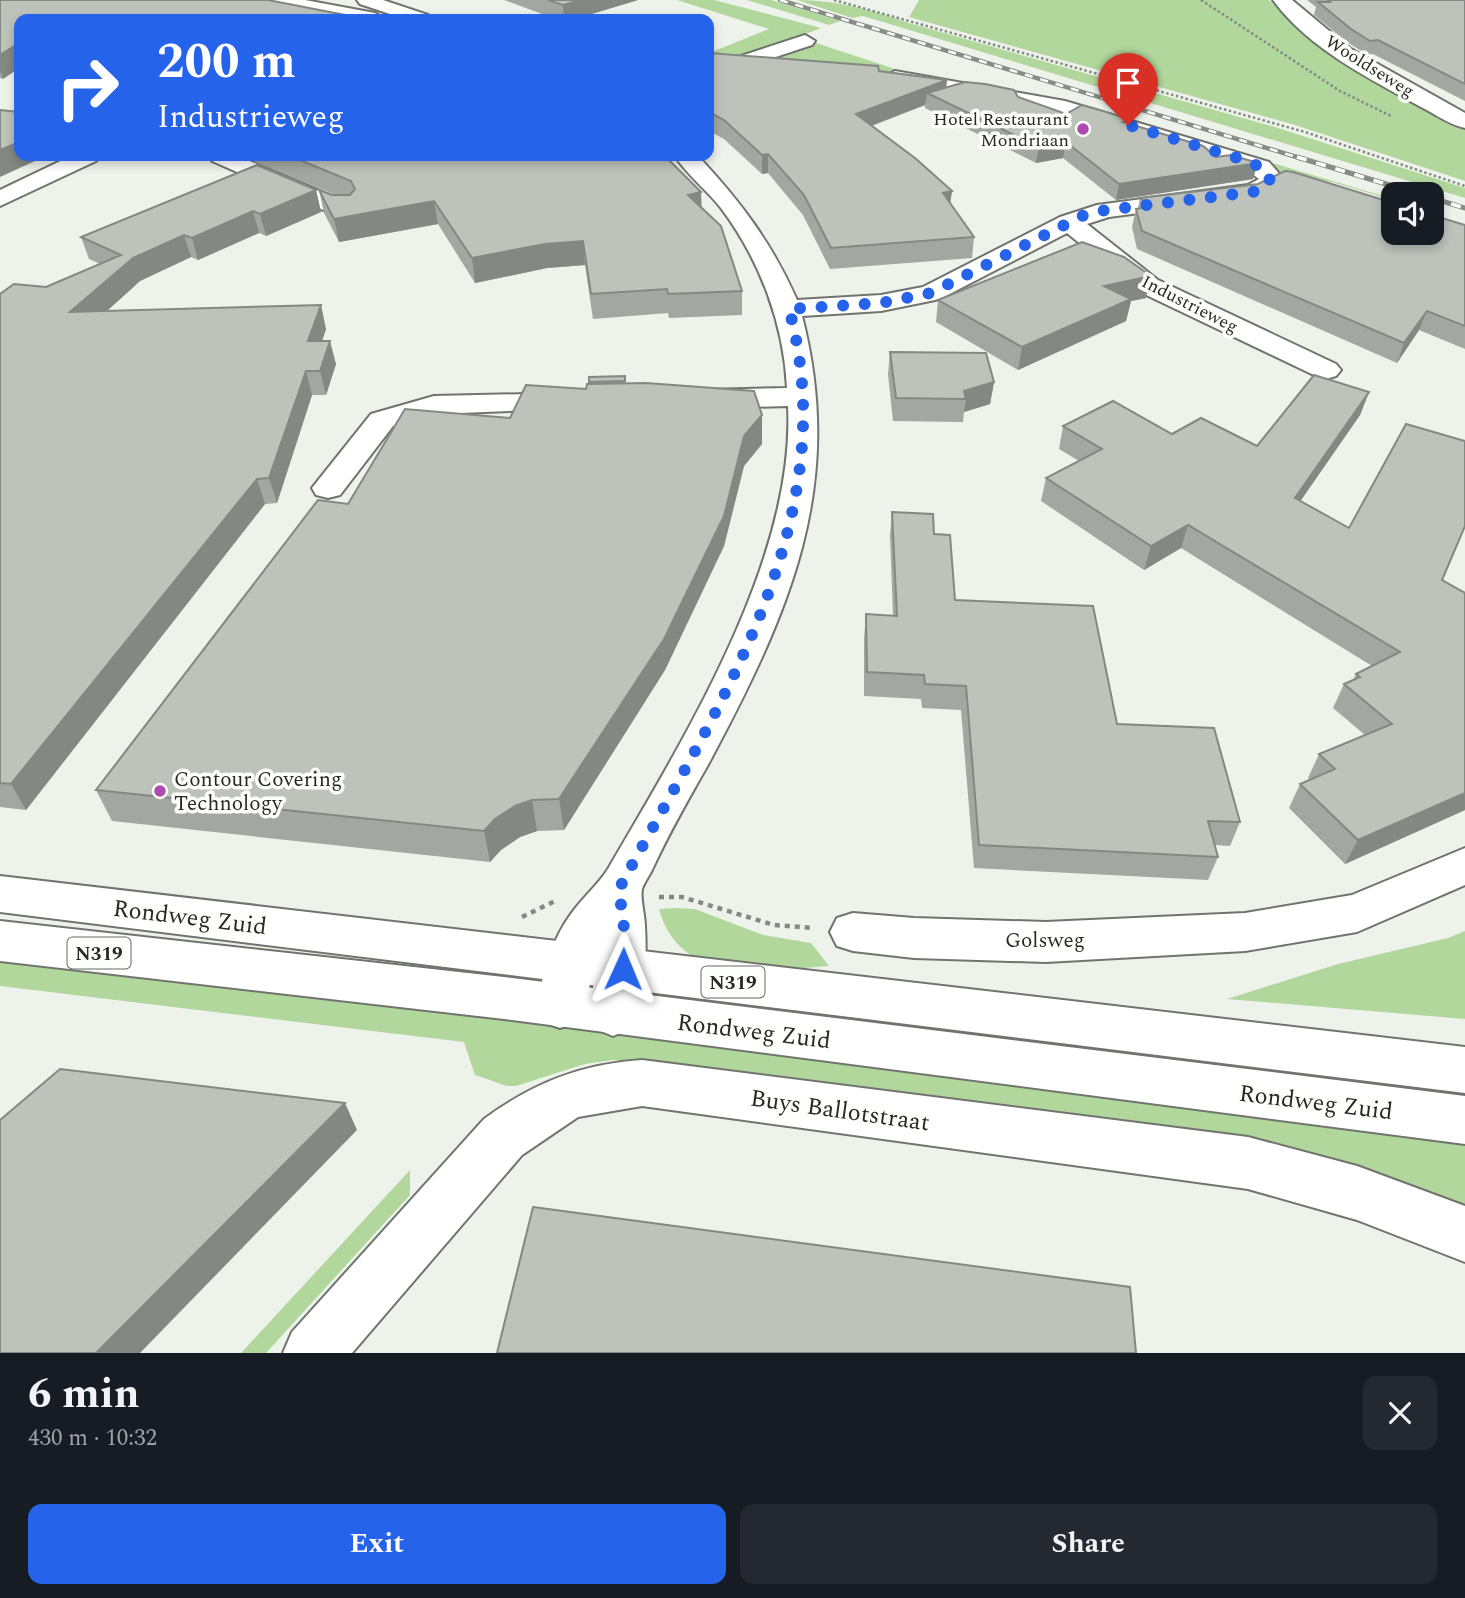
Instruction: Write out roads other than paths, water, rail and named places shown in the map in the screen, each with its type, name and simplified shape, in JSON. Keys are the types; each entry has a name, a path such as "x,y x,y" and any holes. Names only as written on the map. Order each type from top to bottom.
{"street":[{"path":"277,0 349,14"},
{"path":"366,0 400,14"},
{"name":"Wooldseweg","path":"1282,0 1322,37 1354,59 1465,122"},
{"path":"746,61 805,41"},
{"path":"721,60 795,66"},
{"path":"874,75 1065,107 1251,162 1261,167 1271,178 1297,181"},
{"path":"0,199 78,161"},
{"path":"231,161 346,211"},
{"path":"560,1007 570,962 584,930 619,889 741,659 766,604 785,547 797,493 804,439 804,397 789,309 777,279 745,220 691,161"},
{"path":"789,309 881,303 931,293 1069,222 1106,210 1253,192 1267,186 1271,178"},
{"name":"Industrieweg","path":"1069,222 1149,286 1326,370"},
{"path":"681,400 804,397"},
{"path":"328,488 382,420 434,405 598,402"},
{"name":"Golsweg","path":"853,932 914,938 1046,942 1245,932 1357,913 1465,866"},
{"path":"618,991 624,928 619,889"},
{"name":"Rondweg Zuid","path":"0,894 570,962 618,991 1465,1120"},
{"name":"Rondweg Zuid","path":"0,941 560,1007 618,991 1465,1070"},
{"name":"Buys Ballotstraat","path":"313,1353 503,1136 537,1109 573,1092 605,1085 642,1083 1248,1163 1356,1193 1465,1234"}],"railway":[{"path":"780,0 1303,159"},
{"path":"1297,157 1381,182"},
{"path":"1444,202 1465,208"}],"place":[{"name":"Hotel Restaurant Mondriaan","path":"1083,129"},
{"name":"Contour Covering Technology","path":"160,791"}]}
